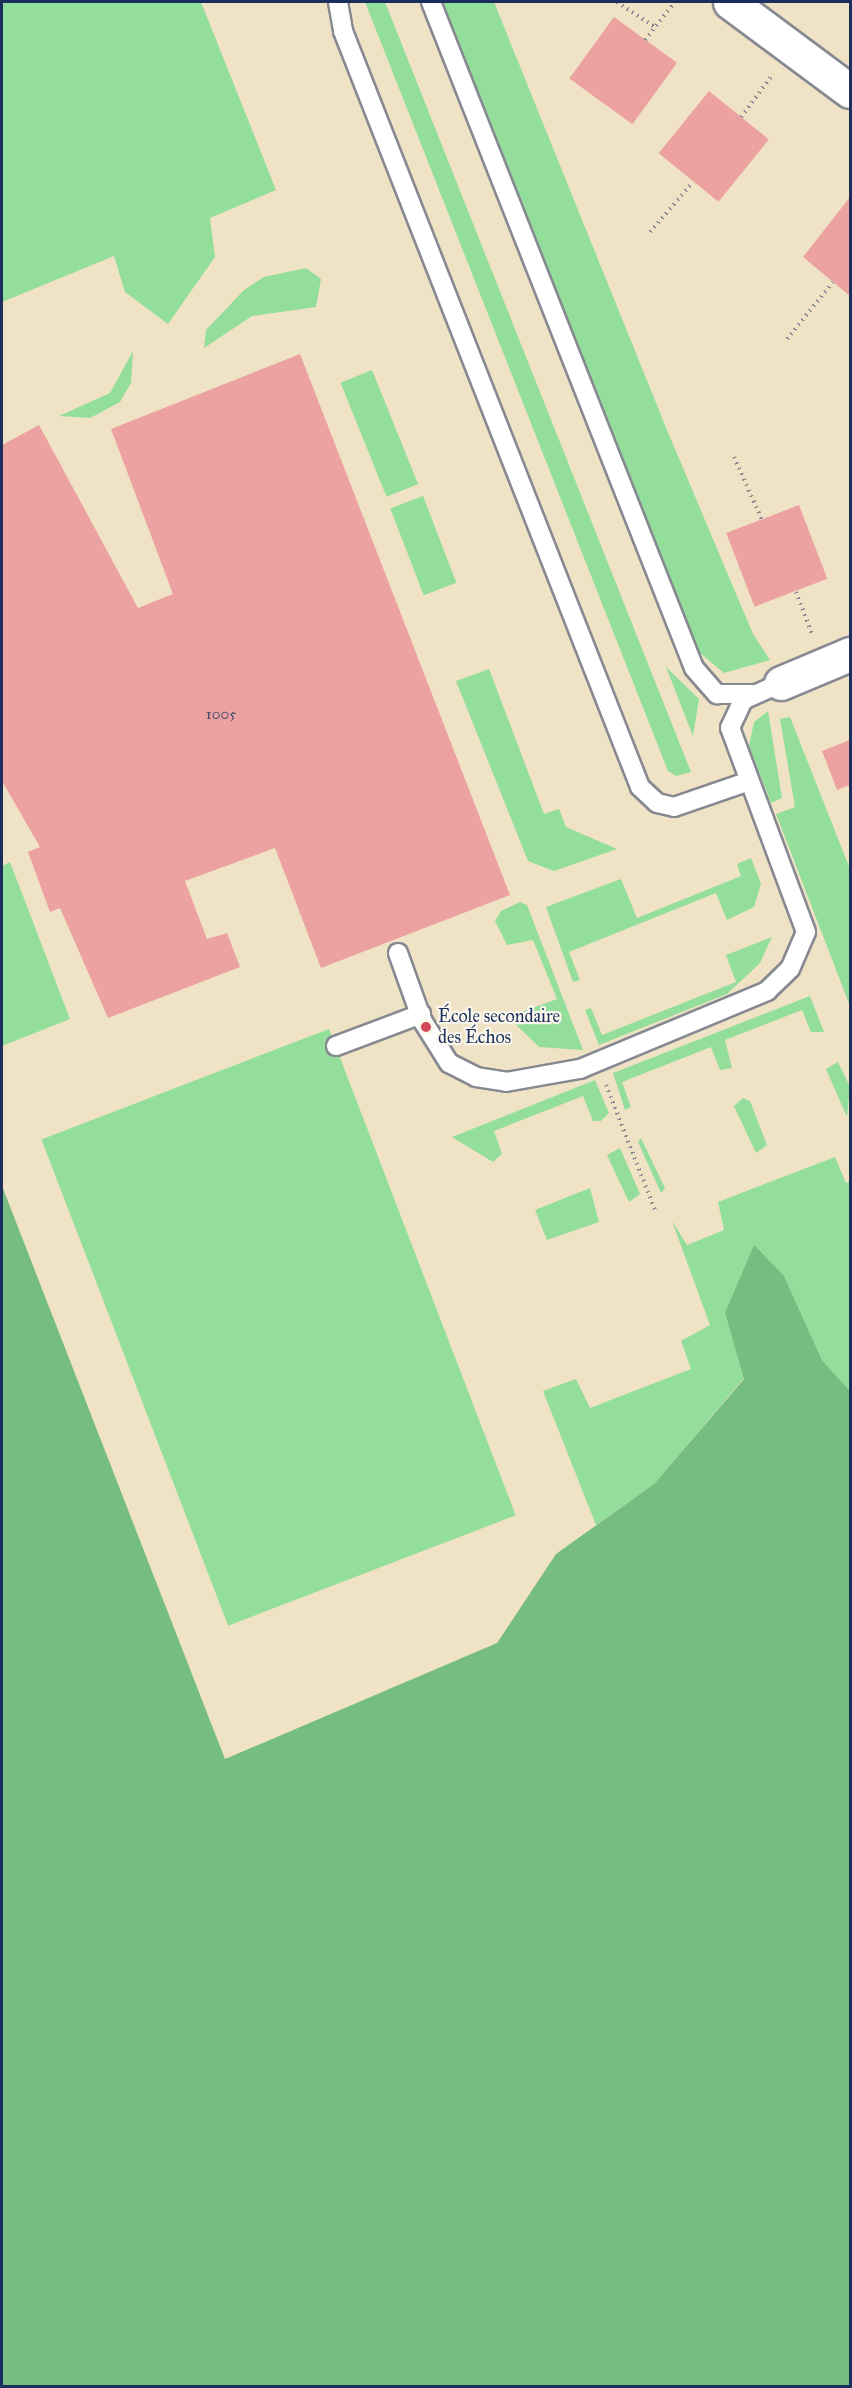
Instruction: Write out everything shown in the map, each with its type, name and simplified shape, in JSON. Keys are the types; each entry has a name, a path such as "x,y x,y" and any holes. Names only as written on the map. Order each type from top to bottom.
{"street":[{"path":"730,2 850,91"},
{"path":"768,688 850,654"}],"lane":[{"path":"338,2 347,42 640,787 657,803 674,807 746,782"},
{"path":"431,2 694,668 717,694 768,688"},
{"path":"398,953 421,1014 448,1063 476,1077 540,1079 597,1062 750,1001 781,979 797,958 806,932 746,782 730,728 735,710 768,688"},
{"path":"336,1046 421,1014"}],"path":[{"path":"617,2 655,27"},
{"path":"645,40 675,2"},
{"path":"741,117 779,66"},
{"path":"650,232 693,182"},
{"path":"787,339 833,282"},
{"path":"734,457 762,520"},
{"path":"796,592 815,640"},
{"path":"597,1062 655,1210"}],"green space":[{"path":"2,2 201,2 276,190 210,218 215,257 168,324 125,292 114,256 2,302"},
{"path":"365,2 385,2 691,772 676,776 668,771"},
{"path":"443,2 494,2 667,430 753,634 770,660 724,673 700,653"},
{"path":"306,268 321,279 316,307 252,316 204,348 206,330 244,290 264,277"},
{"path":"133,351 131,383 120,402 90,418 59,416 110,393"},
{"path":"372,370 418,484 387,497 340,383"},
{"path":"423,496 456,583 424,595 390,509"},
{"path":"666,667 699,699 693,736"},
{"path":"489,669 544,814 559,809 566,827 617,849 554,871 528,861 456,681"},
{"path":"768,711 782,798 771,803 749,746 754,722"},
{"path":"790,717 850,869 850,1006 776,814 795,807 780,719"},
{"path":"751,858 761,884 754,907 727,920 716,893 569,952 580,980 573,982 546,907 621,879 637,918 741,876 737,864"},
{"path":"10,862 70,1019 2,1046 2,866"},
{"path":"520,902 527,905 583,1050 539,1047 508,1017 557,999 533,940 507,945 495,921 501,911"},
{"path":"772,937 760,963 727,994 599,1045 585,1010 591,1008 602,1035 736,982 726,955"},
{"path":"810,996 824,1032 811,1032 802,1010 725,1040 732,1068 720,1070 711,1047 622,1082 631,1107 625,1110 613,1073"},
{"path":"329,1029 516,1515 228,1626 41,1139"},
{"path":"838,1062 850,1087 847,1117 826,1069"},
{"path":"595,1080 609,1113 601,1121 593,1121 583,1096 494,1131 502,1154 493,1162 452,1137"},
{"path":"743,1098 750,1101 767,1145 756,1153 734,1106"},
{"path":"641,1138 665,1188 661,1193 638,1142"},
{"path":"620,1148 640,1194 629,1202 607,1155"},
{"path":"835,1157 846,1183 850,1181 850,1391 822,1360 784,1276 725,1313 744,1378 654,1484 596,1525 543,1391 576,1379 590,1408 691,1369 681,1341 710,1325 672,1221 687,1245 724,1230 718,1202"},
{"path":"2,1186 225,1759 497,1643 556,1554 654,1484 744,1379 725,1313 754,1245 784,1276 822,1360 850,1391 850,2386 2,2386"},
{"path":"590,1188 599,1222 547,1240 535,1210"}],"building":[{"path":"614,17 677,63 632,124 569,78"},
{"path":"709,91 769,139 718,202 659,153"},
{"path":"850,197 850,296 803,257"},
{"path":"300,354 510,895 321,968 275,848 185,881 207,939 227,933 240,967 108,1018 60,908 50,912 28,852 40,847 2,781 2,445 39,425 138,608 173,594 111,429"},
{"path":"799,505 827,579 754,607 726,533"},
{"path":"850,740 850,785 837,790 822,751"}],"place":[{"name":"École secondaire des Échos","path":"426,1027"}]}
